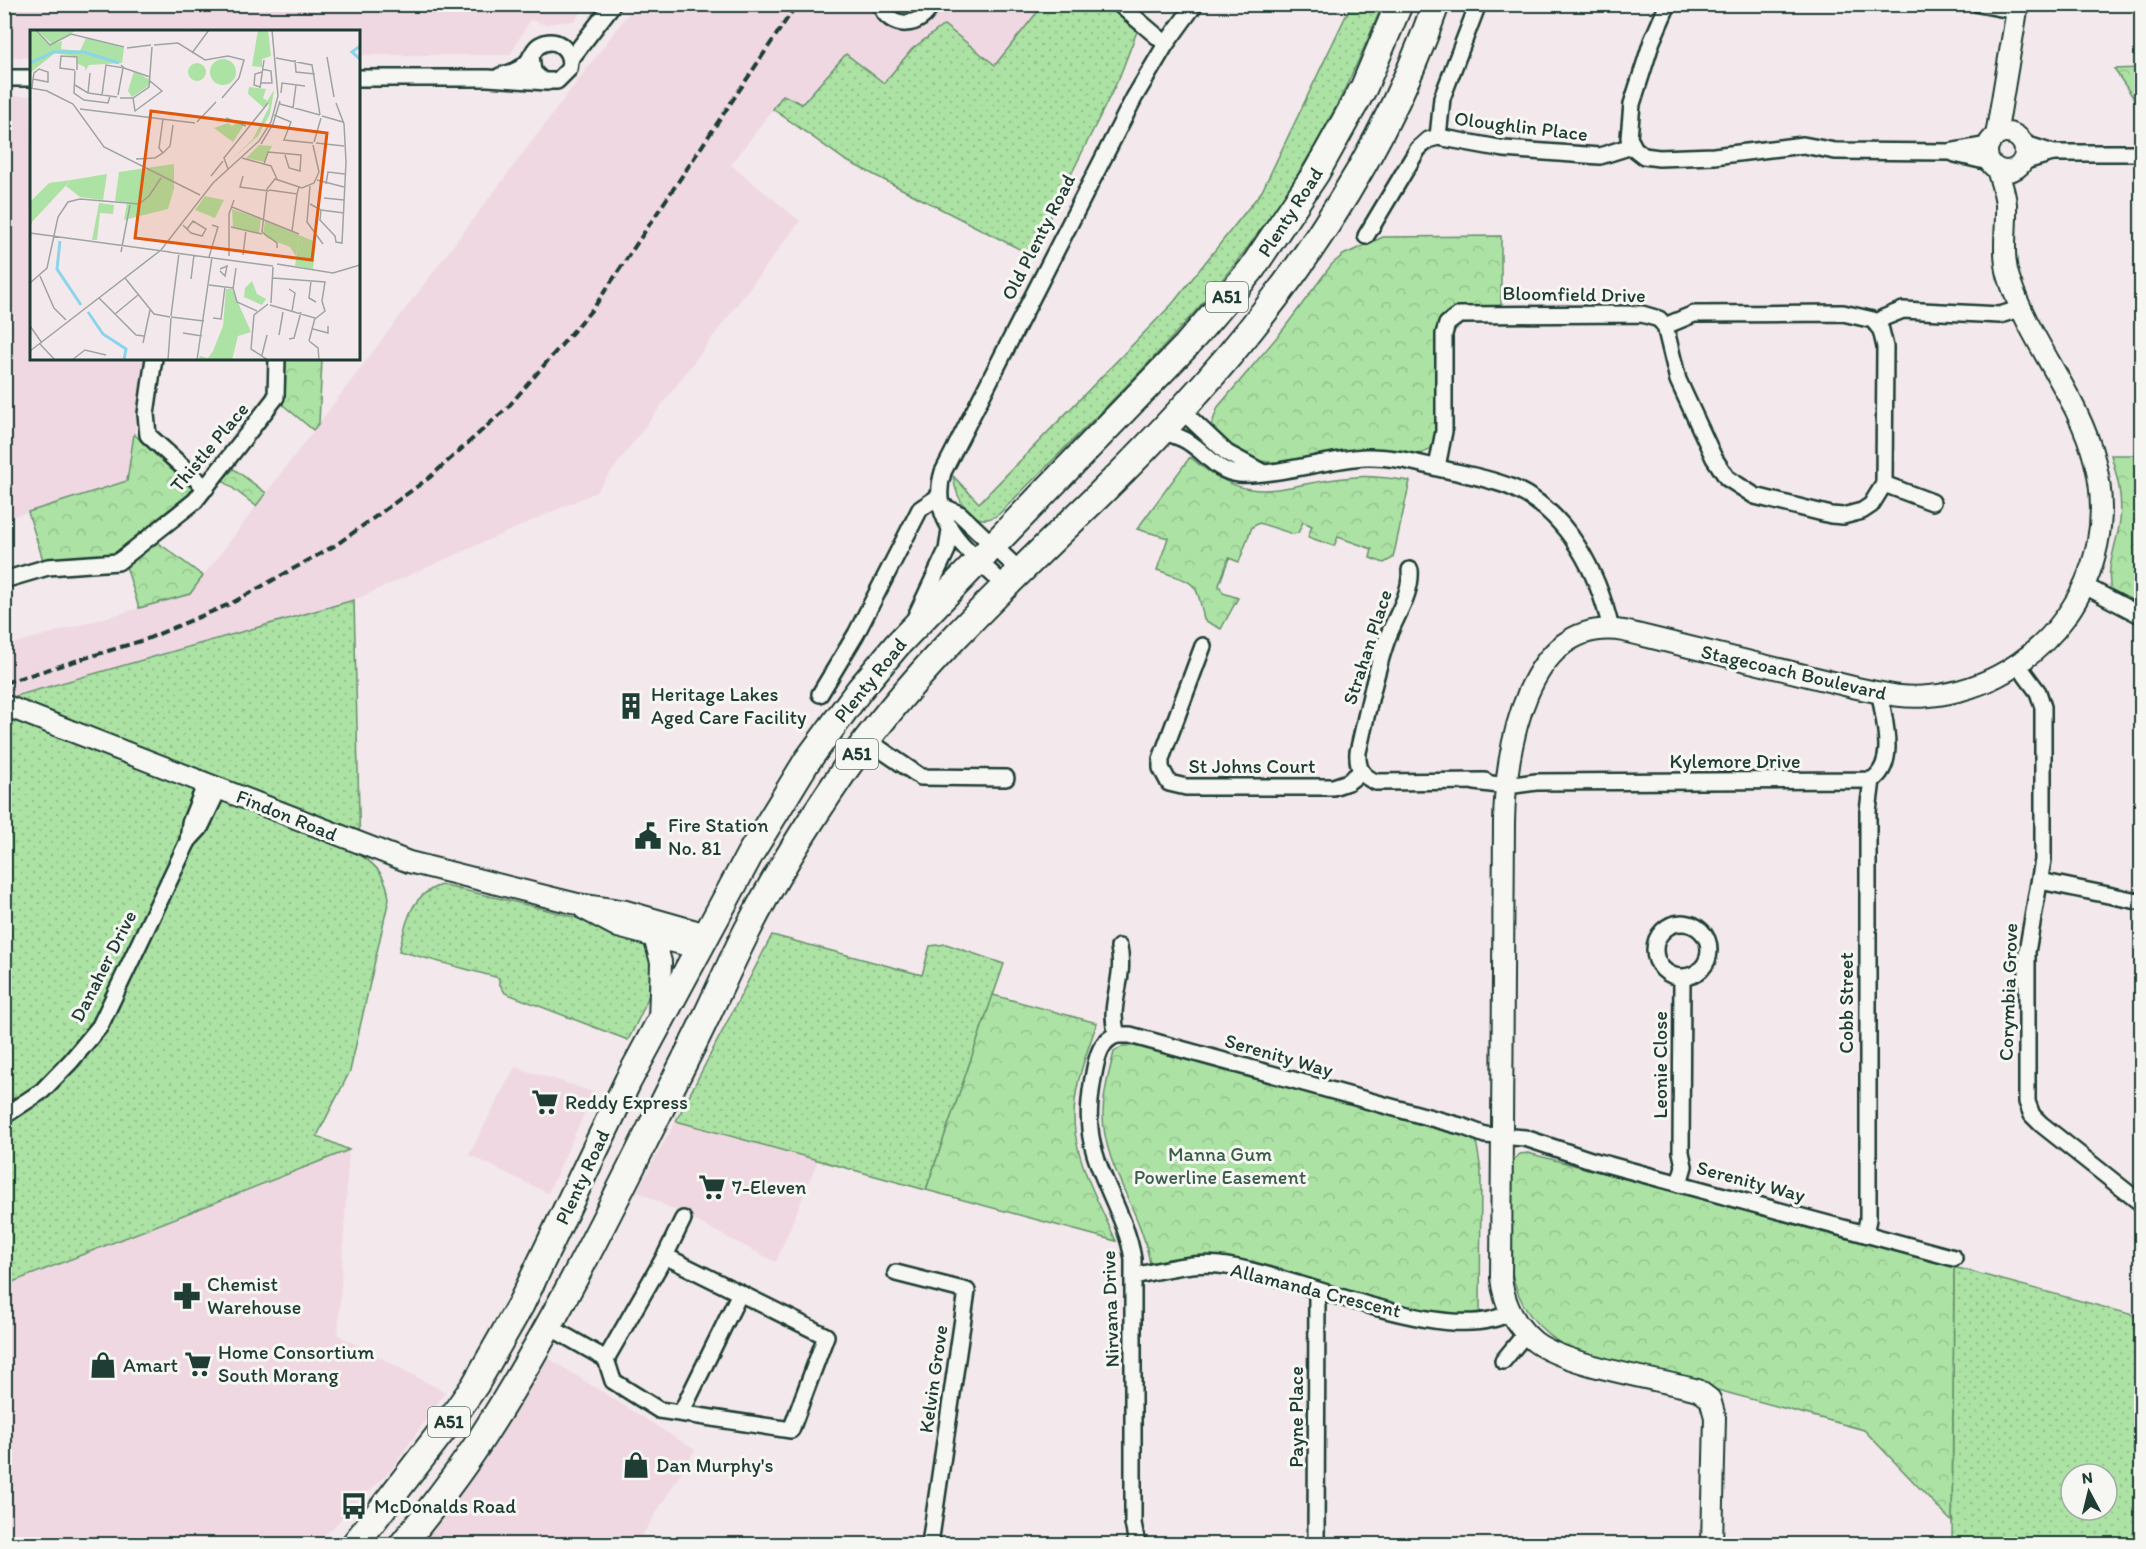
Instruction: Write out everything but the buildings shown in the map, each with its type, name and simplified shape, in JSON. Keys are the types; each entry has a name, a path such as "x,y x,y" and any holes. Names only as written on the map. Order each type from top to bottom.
{"highway":[{"name":"Plenty Road","path":"355,1545 449,1422 475,1384 521,1304 628,1081 750,854 807,761 860,689 907,634 1185,346 1251,270 1316,173 1364,87 1399,4"},
{"name":"Plenty Road","path":"403,1545 479,1443 548,1326 659,1112 736,953 815,813 867,740 969,622 1161,431 1252,331 1315,246 1391,113 1436,4"},
{"path":"1116,417 1158,404 1180,410"},
{"name":"Findon Road","path":"704,941 736,953"}],"street":[{"path":"360,78 488,78 547,82 563,77 570,60 613,4"},
{"path":"880,4 887,17 898,23 913,23 931,7"},
{"path":"1119,4 1166,44"},
{"name":"Old Plenty Road","path":"939,501 949,455 1090,180 1166,44 1195,4"},
{"path":"1366,236 1418,148 1428,140 1438,137 1442,98 1478,4"},
{"path":"1668,4 1652,41 1632,104 1629,133 1632,146 1644,156 1659,158 1766,152 1806,157 1834,151 2142,153"},
{"path":"1979,4 2017,8"},
{"name":"Stagecoach Boulevard","path":"1605,629 1886,694 1919,697 1976,686 2018,665 2049,639 2064,621 2085,586 2096,556 2101,518 2100,484 2095,462 2080,422 2019,303 2007,267 2004,97 2017,8"},
{"path":"488,78 516,70 538,46 574,36 603,19"},
{"path":"553,42 564,47 570,60"},
{"path":"531,56 533,72 547,82"},
{"path":"4,78 30,78"},
{"name":"Oloughlin Place","path":"1438,137 1504,149 1600,156 1632,146"},
{"path":"1665,326 1678,380 1714,458 1736,486 1773,501 1843,516 1862,511 1871,505 1884,484 1885,347 1883,323 1913,313 1976,312 2019,303"},
{"name":"Bloomfield Drive","path":"1437,468 1444,431 1444,334 1447,324 1454,317 1472,314 1642,314 1659,319 1665,326 1694,314 1843,313 1883,323"},
{"path":"154,360 146,414 148,435 206,488"},
{"name":"Thistle Place","path":"4,580 48,567 118,562 195,501 276,397 277,360"},
{"path":"1180,410 1227,453 1262,472"},
{"path":"1161,431 1190,442 1215,464 1230,472 1262,472 1368,457 1404,460 1495,481 1530,497 1546,508 1574,540 1595,582 1606,607 1605,629 1568,643 1544,663 1536,675 1525,701 1507,783 1501,1278 1509,1308 1526,1333 1537,1343 1553,1351 1660,1382 1707,1407 1712,1457 1712,1545"},
{"path":"1884,484 1932,502"},
{"path":"939,501 944,521 950,530 985,552 1012,578"},
{"path":"939,501 957,512 985,552 1012,578"},
{"path":"820,694 856,634 920,509 939,501"},
{"path":"907,634 944,556 950,530"},
{"name":"Strahan Place","path":"1361,772 1358,752 1369,706 1386,640 1405,599 1410,570"},
{"path":"2085,586 2142,616"},
{"name":"St Johns Court","path":"1203,646 1161,759 1161,768 1169,783 1186,787 1333,787 1348,782 1361,772"},
{"name":"Corymbia Grove","path":"2018,665 2038,692 2043,707 2043,860 2027,952 2028,1106 2041,1124 2142,1204"},
{"path":"1867,781 1883,769 1886,761 1886,723 1890,711 1886,694"},
{"name":"Findon Road","path":"12,708 409,862 577,904 627,911 704,941"},
{"path":"867,740 921,777 1006,778"},
{"path":"1361,772 1376,782 1507,783"},
{"name":"Kylemore Drive","path":"1507,783 1867,781"},
{"name":"Cobb Street","path":"1860,1233 1866,1196 1867,781"},
{"name":"Danaher Drive","path":"4,1116 42,1091 100,1026 188,841 200,828 212,785"},
{"path":"2040,882 2142,902"},
{"name":"Findon Road","path":"577,904 610,924 654,937 704,941"},
{"path":"654,937 661,962 659,1027"},
{"path":"1118,1035 1113,1014 1122,972 1119,947"},
{"name":"Leonie Close","path":"1675,1182 1681,1152 1682,978"},
{"name":"Serenity Way","path":"1118,1035 1130,1035 1464,1127 1503,1136 1521,1137 1538,1144 1954,1258"},
{"name":"Nirvana Drive","path":"1118,1035 1107,1041 1099,1051 1090,1090 1089,1118 1096,1158 1129,1237 1134,1276 1133,1523 1137,1545"},
{"path":"606,1359 666,1256 683,1219"},
{"path":"548,1326 606,1359 613,1381 659,1410 791,1430 826,1336 666,1256"},
{"name":"Allamanda Crescent","path":"1134,1276 1191,1266 1220,1265 1440,1322 1463,1324 1509,1308"},
{"name":"Kelvin Grove","path":"896,1273 967,1291 930,1545"},
{"name":"Payne Place","path":"1316,1545 1317,1290"},
{"path":"681,1413 740,1293"},
{"path":"1503,1360 1526,1333"}],"shaded area":[{"path":"5,4 586,5 574,21 544,24 530,20 510,55 360,55 360,30 30,30 30,58 5,56"},
{"path":"635,5 1043,5 995,65 912,49 884,83 801,104 783,95 731,165 800,221 596,492 354,600 5,699 5,646 190,594"},
{"path":"4,96 30,96 30,360 145,360 128,481 5,519"},
{"path":"515,1067 594,1092 548,1193 469,1155"},
{"path":"676,1121 818,1160 776,1262 637,1191"},
{"name":"Home Consortium South Morang","path":"349,1150 338,1335 445,1392 391,1470 316,1544 5,1544 5,1285"},
{"path":"548,1358 695,1450 637,1544 421,1544 483,1460"}],"green space":[{"path":"889,5 922,5 914,13 905,16 896,13"},
{"path":"1043,5 1106,5 1138,29 1119,78 1031,255 845,160 773,109 783,95 802,104 846,54 884,83 912,49 944,25 995,65"},
{"path":"1351,5 1382,5 1355,69 1306,161 1248,247 1190,318 999,514 981,519 974,516 962,503 953,476 979,503 1173,303 1262,191"},
{"path":"2141,68 2135,100 2114,69"},
{"path":"1501,236 1501,307 1457,307 1443,315 1438,323 1438,429 1434,443 1428,450 1420,454 1381,450 1359,451 1296,461 1265,462 1239,454 1210,429 1218,407 1282,331 1332,264 1343,255 1383,237"},
{"path":"286,360 322,360 319,423 313,430 283,405"},
{"path":"134,434 193,490 114,555 43,560 28,512 127,481"},
{"path":"2111,455 2141,455 2141,607 2112,594 2110,585 2110,566 2121,512 2119,487"},
{"path":"1190,457 1213,474 1233,484 1251,489 1269,490 1362,477 1410,481 1393,558 1384,563 1370,558 1372,549 1338,537 1334,546 1308,537 1312,526 1303,522 1298,533 1293,534 1259,523 1252,527 1239,562 1229,558 1219,585 1223,593 1238,598 1221,629 1204,620 1199,597 1192,585 1157,570 1168,538 1137,529"},
{"path":"234,469 266,493 256,506 222,480"},
{"path":"156,541 203,576 190,594 139,608 126,566"},
{"path":"354,600 360,855 380,873 389,899 350,1071 317,1136 349,1150 5,1285 5,699"},
{"path":"441,885 556,912 590,922 642,943 653,953 654,973 648,997 628,1040 505,993 499,983 499,978 399,951 407,920 416,903 422,895"},
{"path":"772,935 922,975 930,946 946,944 1004,964 926,1190 676,1121"},
{"path":"993,995 1097,1023 1083,1063 1077,1090 1075,1132 1086,1174 1116,1241 926,1190"},
{"name":"Manna Gum Powerline Easement","path":"1123,1046 1139,1046 1476,1139 1481,1171 1480,1317 1408,1308 1233,1260 1150,1265 1140,1227 1116,1172 1105,1135 1103,1116 1107,1084 1114,1052"},
{"path":"1528,1153 1954,1267 1952,1522 1864,1430 1571,1350 1548,1334 1530,1316 1518,1294 1511,1267 1511,1162 1520,1154"},
{"path":"1954,1267 2141,1317 2141,1544 1952,1544"}],"railway":[{"path":"4,683 147,639 230,604 336,545 429,478 508,407 595,306 797,4"}],"place":[{"name":"Heritage Lakes Aged Care Facility","path":"631,706"},
{"name":"Fire Station No. 81","path":"648,836"},
{"name":"Reddy Express","path":"545,1102"},
{"name":"7-Eleven","path":"712,1187"},
{"name":"Chemist Warehouse","path":"187,1296"},
{"name":"Home Consortium South Morang","path":"198,1364"},
{"name":"Amart","path":"103,1365"},
{"name":"Dan Murphy's","path":"636,1465"},
{"name":"McDonalds Road","path":"354,1506"}]}
